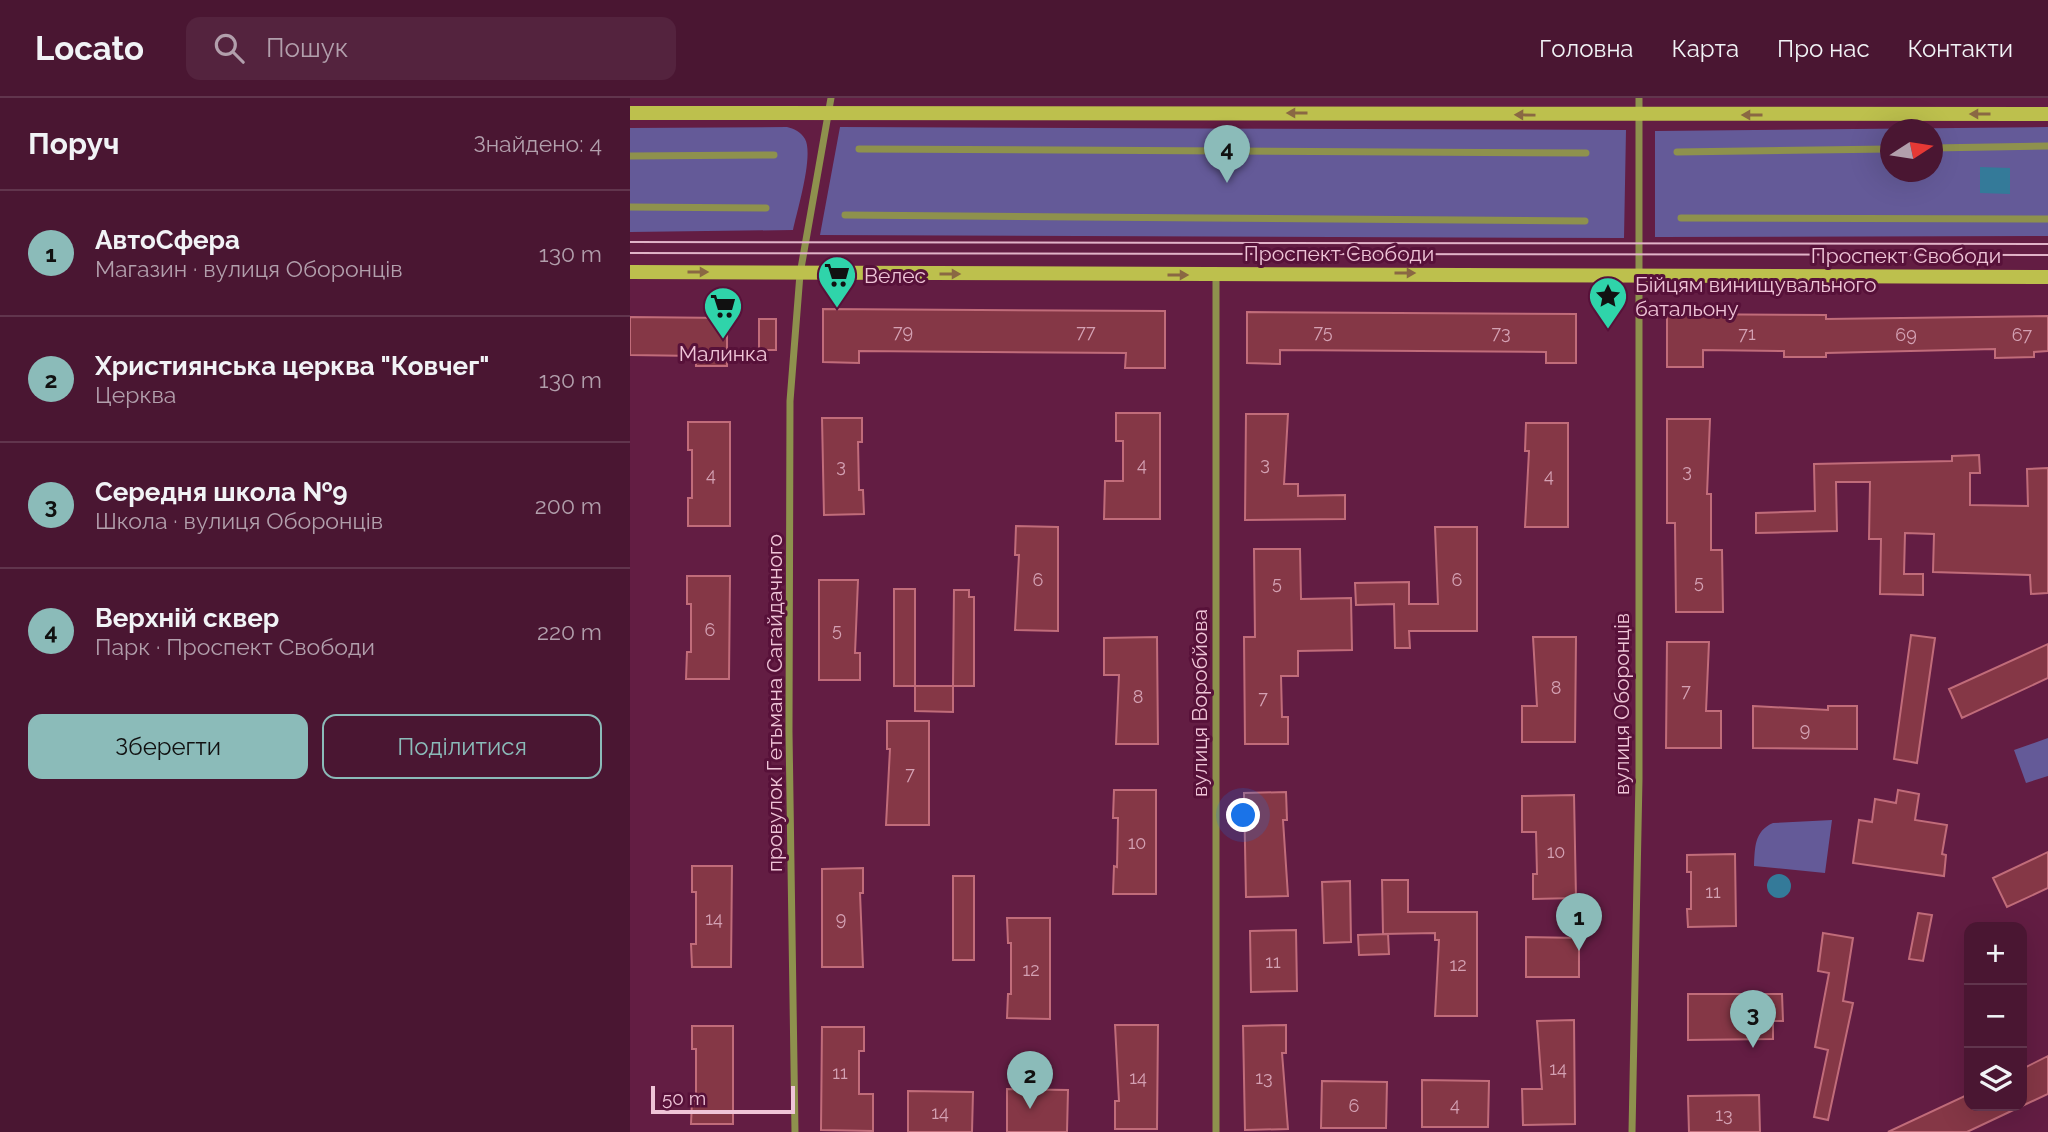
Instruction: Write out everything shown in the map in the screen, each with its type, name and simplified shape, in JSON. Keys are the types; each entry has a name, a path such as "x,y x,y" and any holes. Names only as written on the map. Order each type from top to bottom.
{"main road":[{"path":"630,113 830,105 1639,116 2048,114"},
{"name":"Проспект Свободи","path":"630,272 2048,277"}],"street":[{"name":"вулиця Оборонців","path":"1632,1132 1639,779 1639,98"},
{"name":"провулок Гетьмана Сагайдачного","path":"795,1132 789,732 790,401 800,274 830,105"},
{"path":"1943,148 2048,146"},
{"path":"859,149 1586,153"},
{"path":"1677,152 1880,149"},
{"path":"630,156 774,155"},
{"path":"630,207 766,208"},
{"path":"845,215 1585,221"},
{"path":"1681,218 2048,219"},
{"name":"вулиця Воробйова","path":"1216,275 1216,1132"}],"shaded area":[{"path":"787,127 801,134 807,147 806,170 793,230 630,232 630,128"},
{"path":"840,127 1626,130 1624,238 820,235"},
{"path":"2048,127 2048,236 1655,237 1655,131 1880,129 1880,182 1943,182 1943,128"},
{"path":"2048,738 2048,776 2026,783 2014,750"},
{"path":"1832,820 1825,873 1754,866 1757,841 1767,826 1773,823"}],"water":[{"path":"1980,167 2010,168 2010,194 1980,193"},
{"path":"1779,874 1787,878 1791,886 1787,894 1779,898 1771,894 1767,886 1771,878"}],"building":[{"path":"823,309 1165,311 1165,368 1125,368 1126,353 859,351 859,363 823,362"},
{"path":"1247,312 1576,314 1576,363 1546,363 1546,352 1280,350 1280,364 1247,363"},
{"path":"1667,314 1826,315 1826,319 2048,316 2048,351 2034,352 2034,357 1995,358 1995,349 1826,353 1826,357 1784,357 1784,351 1703,350 1703,367 1667,367"},
{"path":"630,317 727,318 727,366 696,366 696,356 630,355"},
{"path":"759,319 776,319 776,350 759,350"},
{"path":"1116,413 1160,413 1160,519 1104,519 1105,481 1123,481 1123,441 1116,441"},
{"path":"1246,414 1288,414 1284,484 1298,484 1298,496 1345,495 1345,519 1245,520"},
{"path":"822,418 862,418 862,442 858,442 859,490 863,490 864,514 824,515"},
{"path":"1667,419 1710,419 1707,494 1711,494 1711,550 1722,550 1723,612 1676,612 1675,523 1667,523"},
{"path":"688,422 730,422 730,526 688,526 688,498 692,498 692,450 688,450"},
{"path":"1526,423 1568,423 1568,527 1525,527 1529,451 1525,451"},
{"path":"1979,455 1980,473 1970,473 1970,505 2028,506 2027,469 2048,468 2048,593 2031,594 2030,575 1933,572 1934,534 1905,533 1904,574 1923,574 1923,595 1880,594 1881,539 1869,539 1870,482 1836,482 1837,531 1756,533 1756,513 1815,511 1814,464 1952,461 1952,456"},
{"path":"1016,526 1058,527 1058,631 1015,630 1019,555 1015,555"},
{"path":"1435,527 1477,527 1477,631 1409,631 1410,648 1395,648 1394,604 1356,605 1355,583 1409,582 1409,604 1438,604"},
{"path":"1254,549 1300,549 1301,599 1351,598 1352,650 1298,651 1298,676 1281,676 1282,717 1288,717 1288,744 1245,744 1244,637 1255,637"},
{"path":"687,576 730,576 729,679 686,679 687,652 691,652 691,604 687,604"},
{"path":"819,580 858,580 855,653 860,653 860,680 819,680"},
{"path":"894,589 915,589 915,686 894,686"},
{"path":"954,590 969,590 969,597 974,597 974,686 953,686"},
{"path":"1911,635 1935,638 1917,763 1894,759"},
{"path":"1157,637 1158,744 1116,744 1119,675 1104,675 1104,638"},
{"path":"1533,637 1576,637 1575,742 1522,742 1522,706 1537,706"},
{"path":"1667,642 1709,642 1706,711 1721,711 1721,748 1666,748"},
{"path":"2048,644 2048,678 1962,718 1949,689"},
{"path":"915,686 953,686 953,712 915,711"},
{"path":"1753,706 1828,710 1828,706 1857,706 1857,749 1753,748"},
{"path":"887,721 929,721 929,825 886,825 890,749 887,749"},
{"path":"1114,790 1156,790 1156,894 1113,894 1114,866 1117,867 1118,818 1113,818"},
{"path":"1898,790 1919,794 1915,820 1947,825 1942,854 1946,855 1944,876 1853,863 1859,820 1872,822 1875,799 1896,803"},
{"path":"1286,792 1287,820 1283,820 1288,896 1246,897 1244,793"},
{"path":"1574,795 1576,898 1533,899 1533,874 1537,874 1536,832 1522,832 1522,796"},
{"path":"2048,852 2048,888 2007,907 1993,878"},
{"path":"1735,854 1736,926 1688,927 1691,872 1687,872 1687,855"},
{"path":"692,866 732,866 731,967 692,967 691,944 696,944 696,892 692,892"},
{"path":"863,868 863,893 860,893 863,967 822,967 822,869"},
{"path":"953,876 974,876 974,960 953,960"},
{"path":"1382,880 1408,880 1408,912 1477,912 1477,1016 1435,1016 1439,940 1435,940 1435,933 1383,934"},
{"path":"1350,881 1351,942 1324,943 1322,882"},
{"path":"1918,913 1932,915 1923,961 1909,959"},
{"path":"1007,918 1050,918 1050,1019 1007,1018 1008,994 1011,994 1011,943 1008,943"},
{"path":"1296,930 1297,991 1251,992 1250,931"},
{"path":"1823,933 1853,938 1843,1001 1853,1003 1828,1120 1814,1117 1828,1050 1815,1047 1829,973 1818,971"},
{"path":"1388,934 1389,954 1359,955 1358,935"},
{"path":"1526,937 1579,938 1579,977 1526,977"},
{"path":"1688,994 1782,994 1783,1021 1773,1021 1773,1039 1688,1040"},
{"path":"1574,1020 1575,1124 1523,1125 1522,1089 1542,1089 1537,1021"},
{"path":"1115,1025 1158,1025 1157,1129 1115,1129 1115,1101 1119,1101"},
{"path":"1286,1025 1286,1053 1282,1053 1288,1129 1245,1130 1243,1026"},
{"path":"692,1026 733,1026 733,1124 691,1124 692,1101 696,1101 696,1049 692,1049"},
{"path":"822,1027 864,1027 864,1051 859,1051 859,1094 873,1094 873,1131 821,1130"},
{"path":"2048,1056 2048,1094 2027,1104 2027,1066"},
{"path":"1422,1080 1489,1081 1488,1127 1422,1127"},
{"path":"1322,1081 1387,1082 1386,1128 1321,1128"},
{"path":"1007,1089 1068,1090 1067,1132 1007,1132"},
{"path":"908,1091 973,1092 972,1132 908,1132"},
{"path":"1759,1095 1760,1132 1689,1132 1688,1096"},
{"path":"1964,1096 1964,1111 2011,1111 1967,1132 1888,1132"}],"tram line":[{"path":"630,242 2048,244"},
{"path":"630,253 2048,255"}],"place":[{"name":"Верхній сквер","path":"1227,183"},
{"name":"Велес","path":"837,309"},
{"name":"Бійцям винищувального батальону","path":"1608,330"},
{"name":"Малинка","path":"723,340"},
{"name":"АвтоСфера","path":"1579,951"},
{"name":"Середня школа №9","path":"1753,1048"},
{"name":"Християнська церква \"Ковчег\"","path":"1030,1109"}]}
